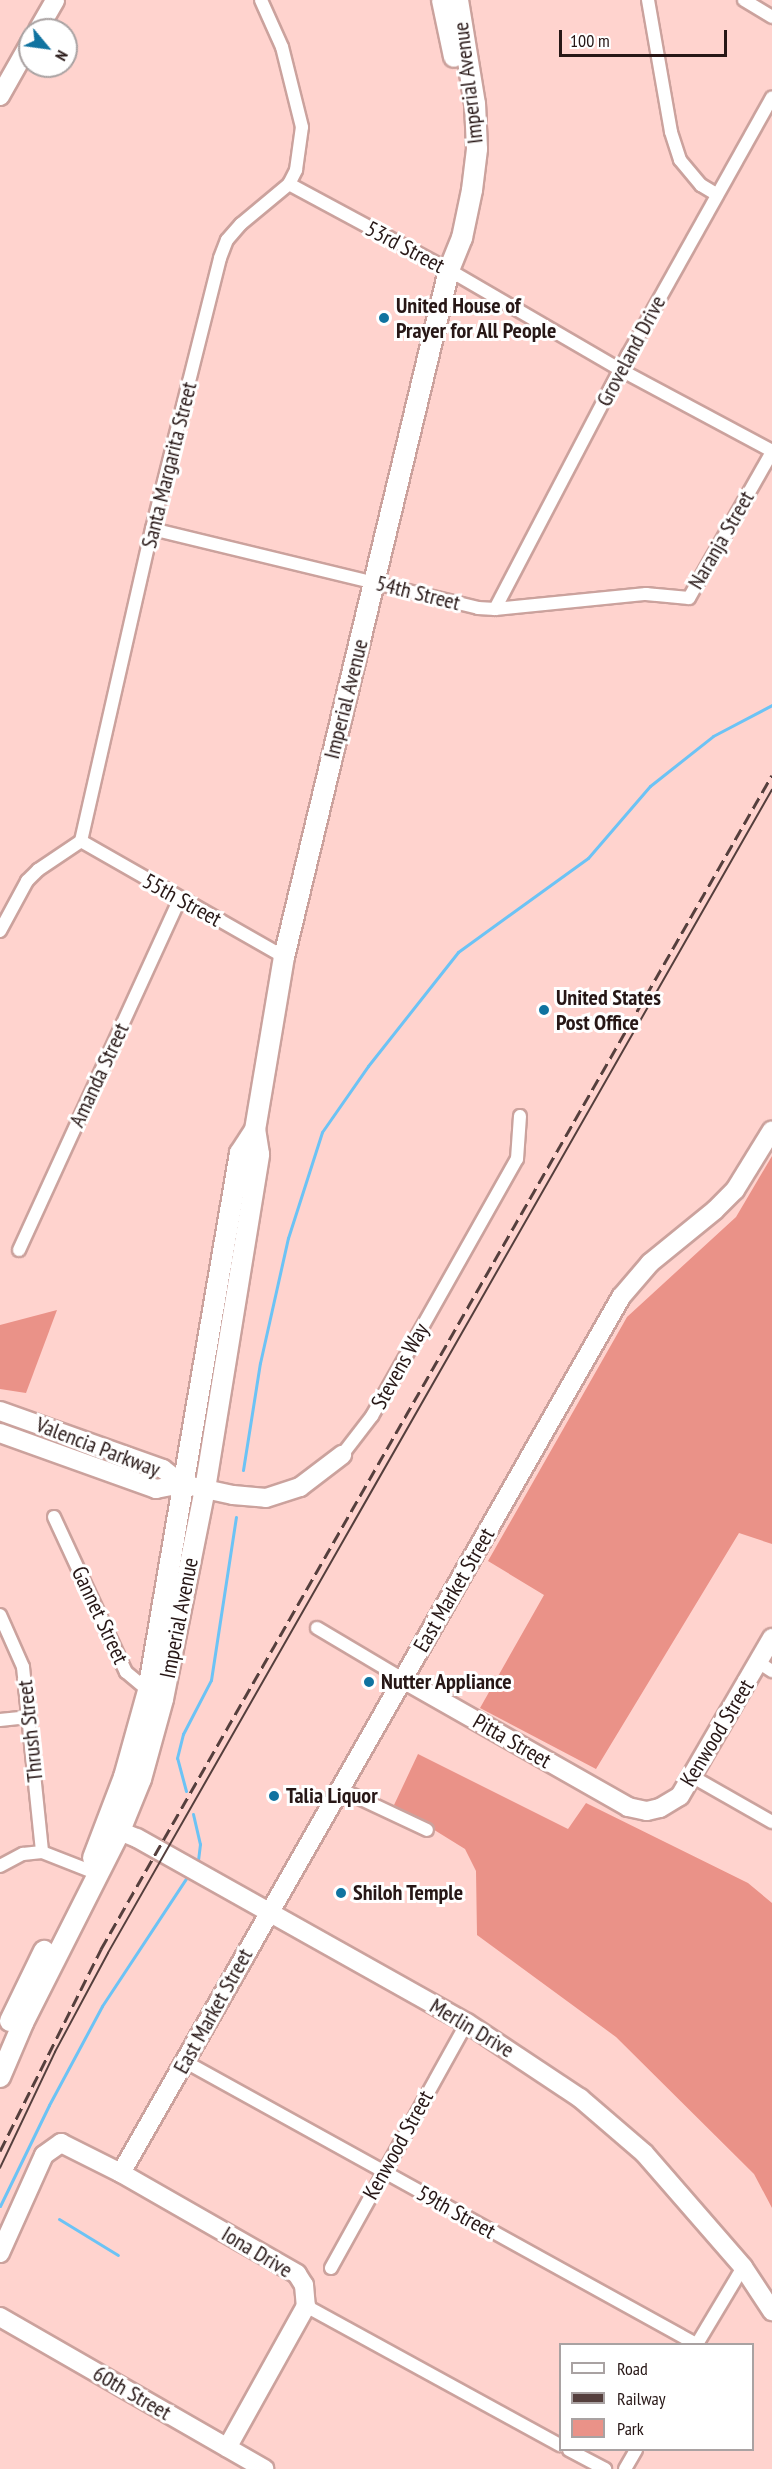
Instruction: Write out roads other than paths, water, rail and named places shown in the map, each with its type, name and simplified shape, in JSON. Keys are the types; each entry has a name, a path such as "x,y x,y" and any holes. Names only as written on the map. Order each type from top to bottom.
{"main road":[{"name":"Imperial Avenue","path":"442,0 460,86 467,149 451,236 449,270"},
{"name":"Imperial Avenue","path":"155,1695 205,1489 259,1155 255,1130 284,957 449,270 462,238 472,190 477,149 475,104 458,0"},
{"name":"Imperial Avenue","path":"0,2077 93,1871 141,1779 155,1695 182,1484 240,1153 255,1130"},
{"name":"Imperial Avenue","path":"0,2043 22,1992 93,1871"}],"street":[{"path":"45,18 55,0"},
{"path":"261,0 282,47 302,127 299,156 289,184"},
{"path":"648,0 671,132 680,160 701,185 716,194"},
{"path":"744,0 772,16"},
{"path":"0,96 18,64"},
{"name":"Groveland Drive","path":"495,609 716,194 772,97"},
{"name":"53rd Street","path":"289,184 449,270 621,370 772,451"},
{"name":"Santa Margarita Street","path":"81,841 152,529 220,258 227,240 241,224 289,184"},
{"name":"Naranja Street","path":"689,597 772,451"},
{"name":"54th Street","path":"152,529 478,608 495,609 646,594 689,597"},
{"path":"0,931 27,881 38,870 81,841"},
{"name":"55th Street","path":"81,841 179,900 284,957"},
{"name":"Amanda Street","path":"19,1250 179,900"},
{"name":"Stevens Way","path":"182,1484 266,1498 300,1488 342,1455 372,1416 517,1159 520,1116"},
{"name":"East Market Street","path":"121,2173 621,1297 650,1263 715,1210 735,1190 772,1130"},
{"name":"Valencia Parkway","path":"0,1411 163,1469 182,1484"},
{"name":"Valencia Parkway","path":"0,1433 156,1489 182,1484"},
{"name":"Gannet Street","path":"54,1517 126,1672 155,1695"},
{"name":"Thrush Street","path":"0,1615 23,1667 30,1717 42,1852"},
{"name":"Pitta Street","path":"317,1628 628,1807 647,1811"},
{"name":"Kenwood Street","path":"647,1811 670,1804 680,1796 765,1667 772,1638"},
{"path":"0,1720 30,1717"},
{"path":"693,1777 772,1822"},
{"path":"340,1789 427,1830"},
{"name":"Merlin Drive","path":"113,1829 137,1838 467,2023 580,2098 644,2153 743,2266 772,2311"},
{"path":"0,1866 23,1854 42,1852 93,1871"},
{"name":"Kenwood Street","path":"331,2268 382,2172 467,2023"},
{"name":"59th Street","path":"184,2061 695,2343"},
{"name":"Iona Drive","path":"0,2253 44,2155 60,2143 121,2173 297,2274 304,2285 306,2306 559,2444"},
{"path":"698,2343 743,2266"},
{"path":"227,2448 306,2306"},
{"name":"60th Street","path":"0,2317 264,2469"},
{"path":"571,2451 604,2469"},
{"path":"625,2469 635,2451"}],"waterway":[{"path":"243,1470 260,1363 288,1238 322,1132 368,1066 458,952 588,858 650,786 713,736 772,705"},
{"path":"186,1791 177,1758 183,1734 211,1680 236,1517"},
{"path":"193,1814 200,1844 198,1860"},
{"path":"0,2206 49,2105 102,2006 187,1877"},
{"path":"59,2219 118,2255"}],"tram line":[{"path":"0,2168 55,2052 108,1953 772,790"}],"railway":[{"path":"0,2151 101,1949 772,775"}],"place":[{"name":"United House of Prayer for All People","path":"384,318"},
{"name":"United States Post Office","path":"544,1010"},
{"name":"Nutter Appliance","path":"369,1682"},
{"name":"Talia Liquor","path":"274,1796"},
{"name":"Shiloh Temple","path":"341,1893"}]}
